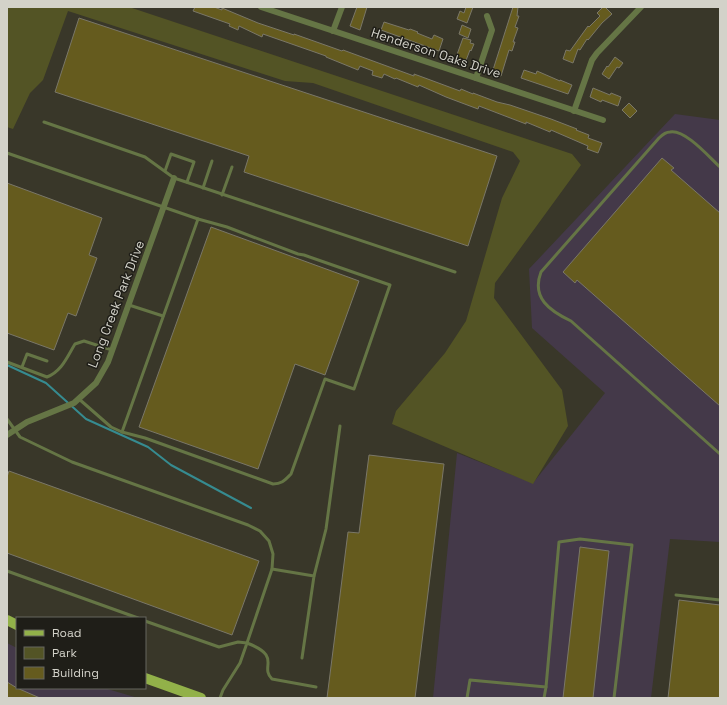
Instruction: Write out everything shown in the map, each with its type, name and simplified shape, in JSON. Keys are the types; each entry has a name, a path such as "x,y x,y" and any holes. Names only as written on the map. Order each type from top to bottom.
{"main road":[{"path":"7,620 16,624"},
{"path":"146,678 201,698"}],"street":[{"name":"Henderson Oaks Drive","path":"261,7 603,120"},
{"path":"333,31 342,7"},
{"path":"574,111 592,60 641,7"},
{"path":"476,78 492,30 487,16"},
{"name":"Long Creek Park Drive","path":"7,435 27,422 74,403 96,383 108,362 174,178"}],"lane":[{"path":"44,122 145,157 174,178 455,272"},
{"path":"720,167 679,132 670,131 665,134 659,138 541,272 539,278 539,289 542,299 548,308 556,314 571,320 720,454"},
{"path":"7,153 198,219 227,227 298,254 390,285 354,389 325,379 291,474 285,481 279,484 273,484 145,438 122,432 111,427 79,399"},
{"path":"165,171 171,154 194,162 187,182"},
{"path":"203,188 212,161"},
{"path":"222,195 232,166"},
{"path":"122,432 198,219"},
{"path":"128,305 164,316"},
{"path":"7,362 47,377 56,373 62,366 75,344 84,341 112,350"},
{"path":"22,367 27,354 47,361"},
{"path":"7,419 20,437 72,462 248,525 260,531 269,541 273,554 272,569 240,663 223,690 220,698"},
{"path":"302,658 314,576 326,529 340,426"},
{"path":"544,698 559,542 580,539 632,545 614,698"},
{"path":"272,569 314,576"},
{"path":"7,571 135,617"},
{"path":"676,596 720,600"},
{"path":"146,621 219,647 238,642 247,643 258,647 268,656 268,671 269,676 272,679 316,686"},
{"path":"467,698 470,680 546,687"}],"shaded area":[{"path":"675,114 720,120 720,542 670,539 651,698 433,698 457,453 533,483 605,393 532,328 529,269"},
{"path":"7,643 16,648 16,689 107,689 138,698 7,698"}],"green space":[{"path":"7,7 129,7 572,154 581,165 495,283 494,298 562,390 568,426 533,484 392,424 396,411 445,353 466,321 502,198 520,161 513,152 313,83 285,81 68,11 43,80 30,93 13,129 7,127"}],"building":[{"path":"195,7 214,7 222,10 222,8 258,23 342,51 343,50 414,76 414,74 460,91 461,89 551,119 577,129 576,130 589,135 588,138 602,143 598,153 587,149 588,146 551,130 550,132 526,122 526,124 479,106 478,109 419,85 418,87 384,74 382,78 372,75 373,71 360,66 358,70 326,56 263,34 262,37 239,26 238,30 229,26 230,24 193,11"},
{"path":"357,7 367,7 360,30 350,26"},
{"path":"466,7 473,7 467,23 457,19 460,11 464,13"},
{"path":"513,7 518,7 517,16 519,16 515,27 518,28 513,42 515,42 512,51 509,50 501,76 492,73"},
{"path":"605,7 612,14 602,23 588,40 587,39 580,50 578,49 573,63 563,59 566,50 570,51 588,26 589,27 600,16 597,13"},
{"path":"79,18 497,156 468,246 244,172 249,156 55,92"},
{"path":"384,22 409,30 410,29 432,39 434,35 443,39 439,51 381,30"},
{"path":"462,25 471,29 468,38 459,34"},
{"path":"463,38 471,40 470,43 474,44 465,63 455,60"},
{"path":"615,57 623,63 619,68 617,67 609,79 602,74"},
{"path":"524,70 536,74 537,71 572,85 568,94 521,78"},
{"path":"593,88 610,95 611,93 621,97 618,106 602,100 601,102 590,97"},
{"path":"629,103 637,111 630,118 622,110"},
{"path":"662,158 674,168 671,170 720,213 720,406 577,280 575,283 563,272"},
{"path":"7,183 102,218 89,255 97,258 76,316 68,313 54,350 7,333"},
{"path":"211,227 359,281 325,375 295,364 258,469 139,427"},
{"path":"369,455 444,464 415,698 327,698 348,532 359,533"},
{"path":"9,471 259,561 232,635 7,553 7,477"},
{"path":"580,547 609,551 593,698 563,698"},
{"path":"679,600 720,605 720,698 668,698"},
{"path":"7,682 16,687 16,689 40,698 7,698"}],"waterway":[{"path":"7,365 46,383 86,419 148,447 171,465 251,508"}]}
